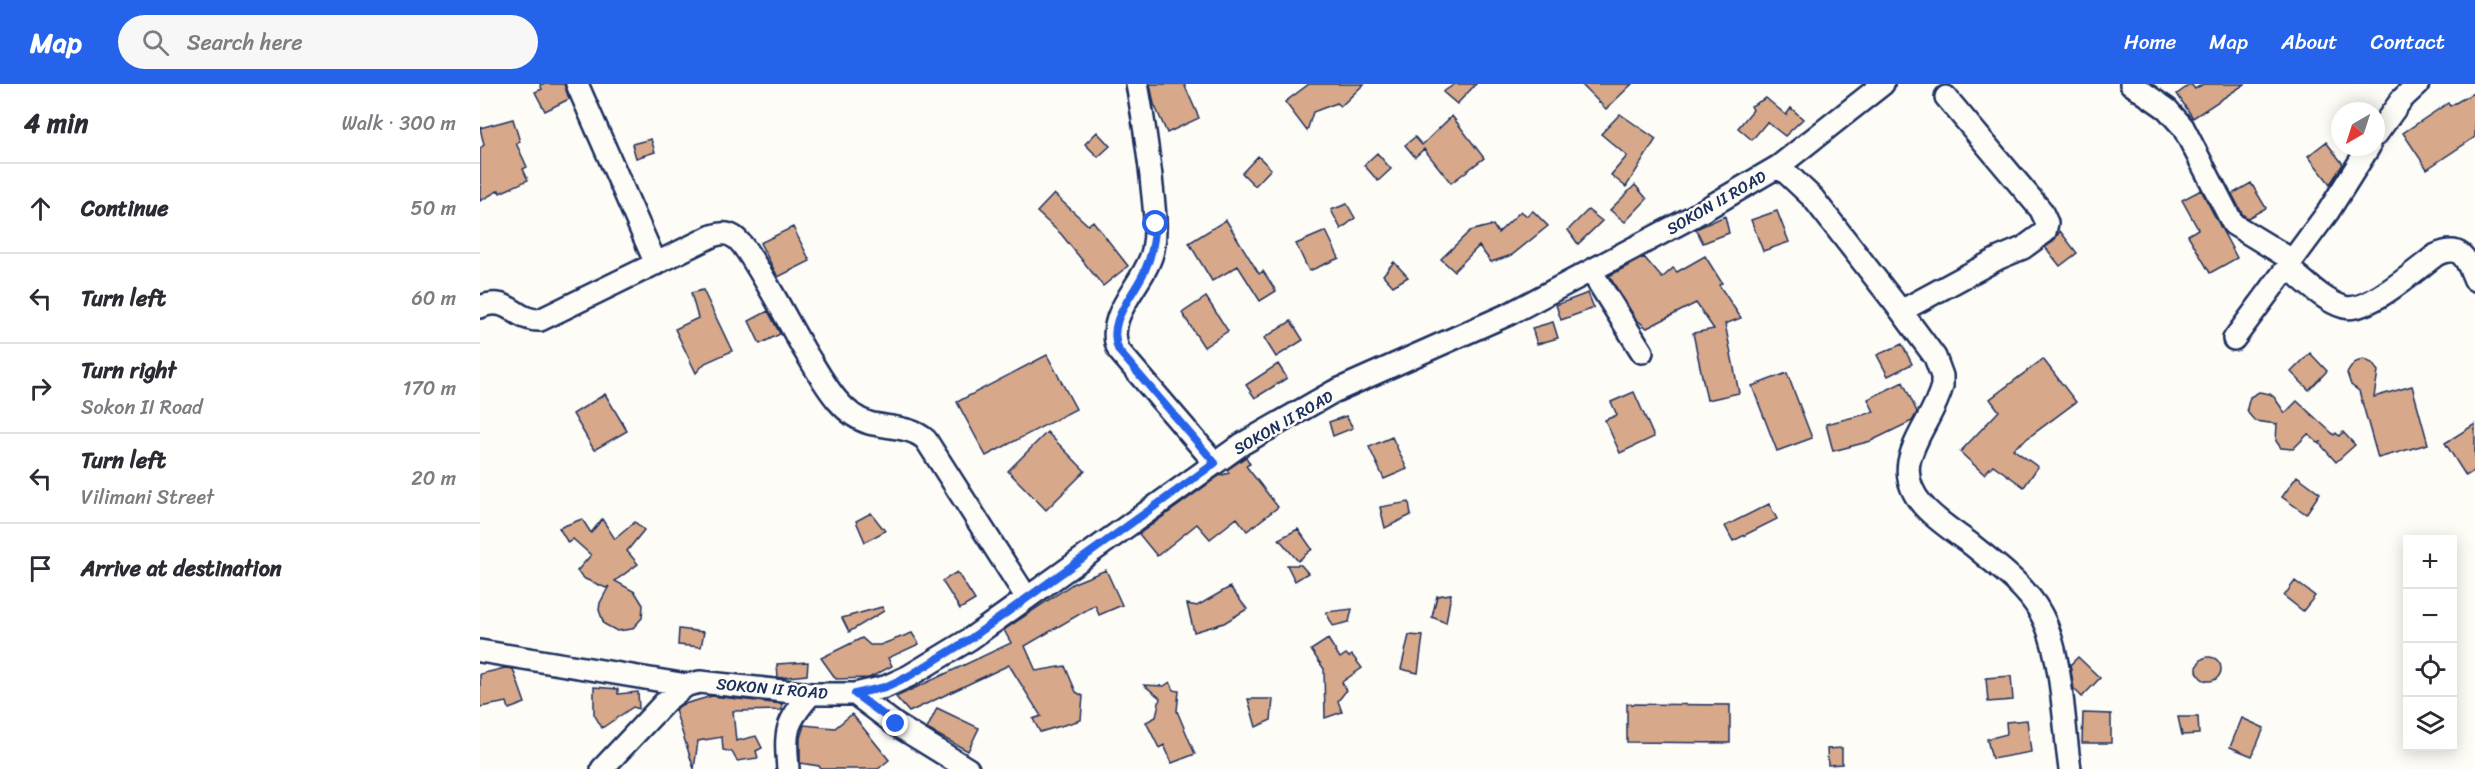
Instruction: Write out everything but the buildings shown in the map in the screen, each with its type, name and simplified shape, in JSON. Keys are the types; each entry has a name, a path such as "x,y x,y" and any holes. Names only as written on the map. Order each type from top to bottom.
{"street":[{"path":"577,84 656,264"},
{"path":"1137,84 1156,224 1153,251 1144,272 1120,313 1114,332 1114,342 1119,351 1215,463"},
{"name":"SOKON II ROAD","path":"480,651 687,685 700,682 811,694 855,694 885,687 909,676 970,639 1215,463 1285,418 1333,392 1509,314 1591,272 1779,166 1883,84"},
{"path":"2132,84 2167,109 2183,127 2233,224 2290,264 2332,302 2354,309 2372,302 2436,255 2446,251 2461,254 2466,259 2475,280"},
{"path":"2385,123 2402,99 2418,84"},
{"path":"1901,310 1998,258 2023,248 2045,232 2046,223 2041,210 1946,97"},
{"path":"2234,339 2328,212 2363,156"},
{"path":"1779,166 1813,198 1935,357 1942,376 1939,398 1909,463 1910,479 1918,499 1932,516 2011,580 2032,599 2041,613 2057,666 2070,769"},
{"path":"480,307 496,302 502,303 522,317 540,320 718,234 732,236 739,240 825,384 837,399 858,418 912,432 926,440 1027,598"},
{"path":"1591,272 1642,352"},
{"path":"602,769 666,701 687,685"},
{"path":"788,769 787,728 794,713 811,694"},
{"path":"855,694 896,724 968,769"}],"route":[{"path":"896,724 855,694 885,687 909,676 970,639 1215,463 1119,351 1114,342 1114,332 1120,313 1144,272 1153,251 1156,224"}]}
